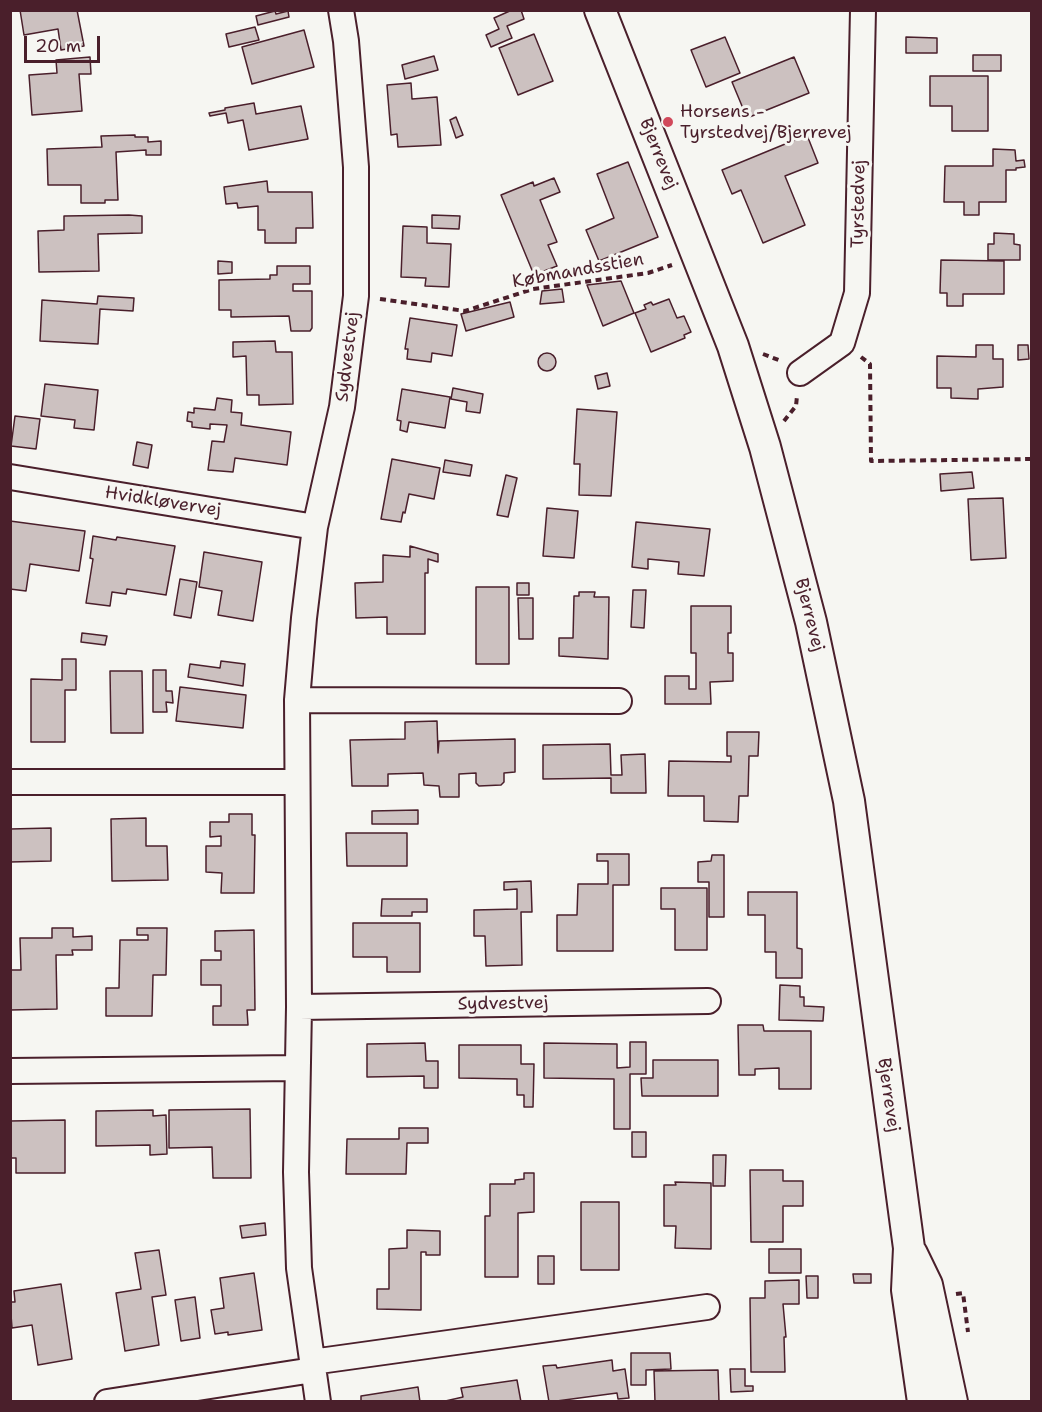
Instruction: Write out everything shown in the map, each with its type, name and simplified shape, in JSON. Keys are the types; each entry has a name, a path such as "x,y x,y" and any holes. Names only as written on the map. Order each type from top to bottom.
{"street":[{"name":"Sydvestvej","path":"318,1401 299,1268 296,1172 299,1007 297,700 315,527 342,407 356,296 356,167 346,40 340,10"},
{"name":"Bjerrevej","path":"600,10 734,346 765,447 812,622 849,801 909,1248 907,1290 923,1401"},
{"name":"Tyrstedvej","path":"842,344 857,293 862,10"},
{"path":"800,373 842,344"},
{"name":"Hvidkløvervej","path":"10,477 315,527"},
{"path":"297,700 619,701"},
{"path":"10,782 297,782"},
{"name":"Sydvestvej","path":"299,1007 708,1001"},
{"path":"10,1071 297,1068"},
{"name":"Bjerrevej","path":"909,1248 927,1285 952,1401"},
{"path":"107,1401 313,1366 707,1306"}],"path":[{"name":"Købmandsstien","path":"356,296 465,311 533,289 648,273 699,257"},
{"path":"842,344 870,364 870,461 1032,459"}],"building":[{"path":"20,10 77,10 84,46 61,50 58,29 24,35"},
{"path":"512,10 521,10 524,19 507,26 512,38 491,47 486,35 499,29 494,18"},
{"path":"275,11 276,14 288,11 289,17 258,25 256,16"},
{"path":"255,27 259,40 229,47 226,34"},
{"path":"304,30 314,67 252,84 242,47"},
{"path":"534,34 553,81 518,95 499,48"},
{"path":"725,37 740,73 706,87 691,50"},
{"path":"906,37 937,38 937,53 906,53"},
{"path":"973,55 1001,55 1001,71 973,71"},
{"path":"434,56 438,70 405,79 402,65"},
{"path":"90,57 91,74 79,74 82,111 32,115 29,75 57,73 56,60"},
{"path":"794,57 809,93 747,118 732,82"},
{"path":"930,76 988,76 988,131 952,131 952,106 930,106"},
{"path":"411,83 412,99 437,97 441,145 398,147 397,134 391,135 387,85"},
{"path":"254,103 256,114 301,106 308,139 249,150 243,120 228,123 226,113 210,116 209,113"},
{"path":"456,117 463,135 456,138 450,120"},
{"path":"135,135 135,137 148,137 148,142 161,141 161,155 146,155 146,150 116,152 118,200 105,200 105,203 81,203 81,185 48,185 47,149 102,147 101,136"},
{"path":"807,135 818,163 785,176 805,225 763,243 741,190 732,194 722,170"},
{"path":"993,149 1015,150 1016,161 1024,160 1025,167 1006,170 1006,202 979,202 979,215 964,215 964,202 944,202 945,166 993,166"},
{"path":"628,162 658,237 599,261 586,230 614,218 597,174"},
{"path":"554,178 560,192 540,200 557,242 548,245 557,266 534,275 501,195 533,182 534,186"},
{"path":"267,181 268,192 312,192 313,228 296,228 296,243 265,243 265,230 258,230 258,206 238,208 237,203 226,204 224,187"},
{"path":"432,215 460,216 459,229 432,228"},
{"path":"64,216 142,216 142,233 98,234 99,271 39,272 38,231 64,230"},
{"path":"403,226 427,227 427,243 451,244 449,287 425,286 426,278 401,277"},
{"path":"994,233 1014,234 1014,244 1020,245 1020,260 988,260 988,244 994,244"},
{"path":"941,260 1004,261 1004,294 963,294 963,306 947,306 947,293 940,293"},
{"path":"218,261 232,262 232,273 218,274"},
{"path":"277,266 310,266 310,284 293,284 293,291 312,291 312,328 310,331 291,331 289,316 231,317 231,310 219,310 219,280 270,279 270,275 277,275"},
{"path":"621,281 634,313 603,326 587,285"},
{"path":"562,289 564,302 540,304 542,291"},
{"path":"98,296 134,298 133,311 100,309 98,344 40,341 42,300 97,304"},
{"path":"669,299 677,318 684,316 691,332 684,335 685,338 651,352 635,313 646,309 644,305 651,302 653,305"},
{"path":"510,302 514,317 466,331 461,314"},
{"path":"410,318 457,325 452,356 432,353 431,362 407,359 408,349 405,349"},
{"path":"275,341 276,352 292,352 293,404 259,405 259,395 247,395 246,356 233,357 233,342"},
{"path":"976,345 993,345 993,359 1003,359 1003,387 978,389 978,399 951,398 951,388 937,388 937,356 976,357"},
{"path":"1018,345 1028,345 1029,359 1018,360"},
{"path":"543,353 551,353 556,358 554,369 543,371 538,366 538,358"},
{"path":"607,373 610,386 598,389 595,376"},
{"path":"45,384 98,390 94,430 74,428 75,420 41,416"},
{"path":"453,388 483,394 480,413 466,411 467,402 451,399"},
{"path":"402,389 450,397 445,428 409,422 407,432 400,430 401,421 397,420"},
{"path":"217,398 232,400 231,412 242,413 241,425 291,432 287,465 235,458 233,472 208,470 212,441 224,442 227,425 210,424 210,429 192,427 192,422 187,421 188,412 194,413 194,408 215,410"},
{"path":"577,409 617,412 611,496 579,495 580,464 574,464"},
{"path":"15,416 40,419 36,449 11,446"},
{"path":"137,442 152,445 148,468 133,465"},
{"path":"392,459 440,468 434,499 409,494 401,522 381,519"},
{"path":"445,460 472,465 470,476 443,472"},
{"path":"972,472 974,488 941,491 940,474"},
{"path":"506,475 517,478 508,517 497,515"},
{"path":"1003,498 1006,558 971,560 968,499"},
{"path":"547,508 578,511 574,558 543,556"},
{"path":"10,521 85,531 79,571 30,564 26,591 10,589"},
{"path":"636,522 710,529 704,576 678,574 679,562 648,559 648,569 632,567"},
{"path":"93,536 116,540 117,537 175,546 166,595 127,589 126,594 112,592 110,606 86,603 93,559 90,558"},
{"path":"410,546 438,554 438,562 428,559 428,573 425,573 425,634 387,634 387,617 356,618 355,583 383,582 383,555 410,557"},
{"path":"204,552 262,562 253,621 218,615 222,591 199,587"},
{"path":"180,579 197,582 191,618 174,615"},
{"path":"517,583 529,583 529,595 517,595"},
{"path":"476,587 509,587 509,664 476,664"},
{"path":"633,590 646,590 644,628 631,627"},
{"path":"579,592 595,592 594,597 609,597 608,659 559,656 559,638 573,638 574,596 579,596"},
{"path":"518,598 533,598 533,639 519,639"},
{"path":"691,606 731,606 728,653 733,653 733,681 710,682 711,704 665,704 665,676 689,676 689,689 696,689 696,653 691,653"},
{"path":"82,633 107,636 105,645 81,642"},
{"path":"62,659 76,659 76,690 65,690 65,742 31,742 31,679 62,680"},
{"path":"221,661 245,664 243,686 188,677 190,664 220,668"},
{"path":"153,670 166,670 166,691 172,691 173,703 166,702 167,712 153,712"},
{"path":"110,671 142,671 143,733 111,733"},
{"path":"180,687 246,695 243,728 176,721"},
{"path":"437,721 438,753 439,741 515,739 515,772 504,773 504,782 501,785 479,786 476,783 476,773 459,774 459,797 440,797 439,786 424,785 423,773 388,774 388,786 352,786 350,740 405,739 405,722"},
{"path":"727,732 759,732 758,756 749,756 748,796 739,796 738,822 704,821 704,796 668,796 669,761 731,762 731,756 727,756"},
{"path":"610,744 611,775 622,775 621,755 645,754 646,793 611,793 611,778 543,779 543,745"},
{"path":"418,810 418,824 372,824 372,811"},
{"path":"229,814 252,814 252,835 255,835 254,893 221,893 222,873 206,872 206,846 221,846 221,836 210,837 210,822 229,822"},
{"path":"146,818 146,846 167,846 168,880 112,881 111,819"},
{"path":"51,828 51,861 10,862 10,829"},
{"path":"346,833 407,833 407,866 347,866"},
{"path":"597,854 629,854 629,885 613,885 613,951 557,951 557,915 577,915 578,884 608,884 608,861 597,861"},
{"path":"712,855 724,855 724,917 709,917 709,882 698,882 698,862 711,861"},
{"path":"531,881 532,912 521,912 522,965 486,966 485,936 474,936 474,910 517,909 517,889 504,890 504,882"},
{"path":"661,888 707,888 707,950 675,950 675,909 661,909"},
{"path":"748,892 797,892 797,948 802,949 802,978 776,978 776,952 765,952 765,915 748,915"},
{"path":"382,899 427,899 427,912 412,912 412,916 381,916"},
{"path":"353,923 420,923 420,972 387,972 387,957 353,957"},
{"path":"52,928 73,928 73,937 92,936 92,950 72,950 73,955 56,955 57,1009 10,1010 10,970 21,970 20,938 52,938"},
{"path":"137,928 167,928 166,975 153,975 152,1016 106,1016 106,988 119,988 120,940 148,940 148,935 137,935"},
{"path":"254,930 255,1010 247,1010 248,1025 213,1025 213,1006 221,1006 221,985 201,985 201,960 221,960 221,951 215,951 215,931"},
{"path":"780,985 800,986 800,997 804,997 804,1006 824,1007 823,1021 779,1020"},
{"path":"738,1025 763,1025 764,1031 811,1031 811,1089 779,1089 779,1068 755,1069 755,1075 739,1075"},
{"path":"630,1042 646,1042 646,1074 630,1074 630,1129 614,1129 614,1079 544,1078 544,1043 617,1044 617,1068 630,1067"},
{"path":"425,1043 426,1061 438,1061 438,1088 424,1088 424,1076 367,1077 367,1044"},
{"path":"459,1045 521,1045 521,1064 534,1064 533,1107 524,1107 524,1095 517,1095 517,1079 459,1078"},
{"path":"653,1060 718,1060 718,1096 642,1096 641,1078 653,1078"},
{"path":"250,1109 251,1178 213,1178 212,1147 169,1148 169,1110"},
{"path":"153,1110 153,1116 166,1115 167,1154 150,1155 150,1145 96,1146 96,1111"},
{"path":"65,1120 65,1173 16,1173 16,1158 10,1158 10,1121"},
{"path":"399,1128 428,1128 428,1143 407,1143 406,1174 346,1174 347,1139 399,1139"},
{"path":"632,1132 646,1132 646,1157 632,1157"},
{"path":"713,1155 726,1155 725,1186 713,1186"},
{"path":"750,1170 783,1170 783,1181 803,1181 803,1206 783,1206 783,1242 751,1242"},
{"path":"524,1173 534,1173 534,1212 518,1213 518,1277 485,1277 485,1216 490,1216 490,1184 515,1184 515,1180 524,1179"},
{"path":"675,1182 711,1183 711,1249 675,1248 676,1226 664,1226 664,1185 676,1185"},
{"path":"581,1202 619,1202 619,1270 581,1270"},
{"path":"265,1223 266,1235 242,1238 240,1226"},
{"path":"407,1230 440,1231 440,1255 426,1255 426,1252 421,1252 421,1310 377,1309 377,1289 389,1289 389,1249 407,1248"},
{"path":"769,1249 801,1249 801,1273 769,1273"},
{"path":"159,1250 166,1295 152,1297 159,1345 125,1351 116,1293 141,1289 135,1253"},
{"path":"538,1256 554,1256 554,1284 538,1284"},
{"path":"254,1273 262,1330 228,1335 228,1332 215,1334 211,1310 224,1308 220,1278"},
{"path":"853,1274 871,1274 871,1283 854,1283"},
{"path":"806,1276 818,1276 818,1298 807,1298"},
{"path":"799,1280 799,1304 783,1304 786,1337 784,1337 785,1372 751,1372 750,1298 765,1298 765,1281"},
{"path":"61,1284 72,1359 38,1365 32,1325 12,1328 10,1302 15,1302 14,1291"},
{"path":"195,1297 200,1338 181,1341 175,1300"},
{"path":"631,1353 670,1353 671,1369 646,1370 646,1385 631,1385"},
{"path":"612,1360 613,1371 625,1369 629,1398 618,1399 617,1393 549,1402 543,1366 556,1365 557,1368"},
{"path":"730,1369 745,1369 745,1386 753,1386 753,1391 731,1392"},
{"path":"718,1370 719,1402 655,1402 654,1371"},
{"path":"517,1380 521,1402 441,1402 463,1397 461,1388"},
{"path":"418,1387 420,1402 361,1402 361,1396"}],"place":[{"name":"Horsens - Tyrstedvej/Bjerrevej","path":"668,122"}]}
